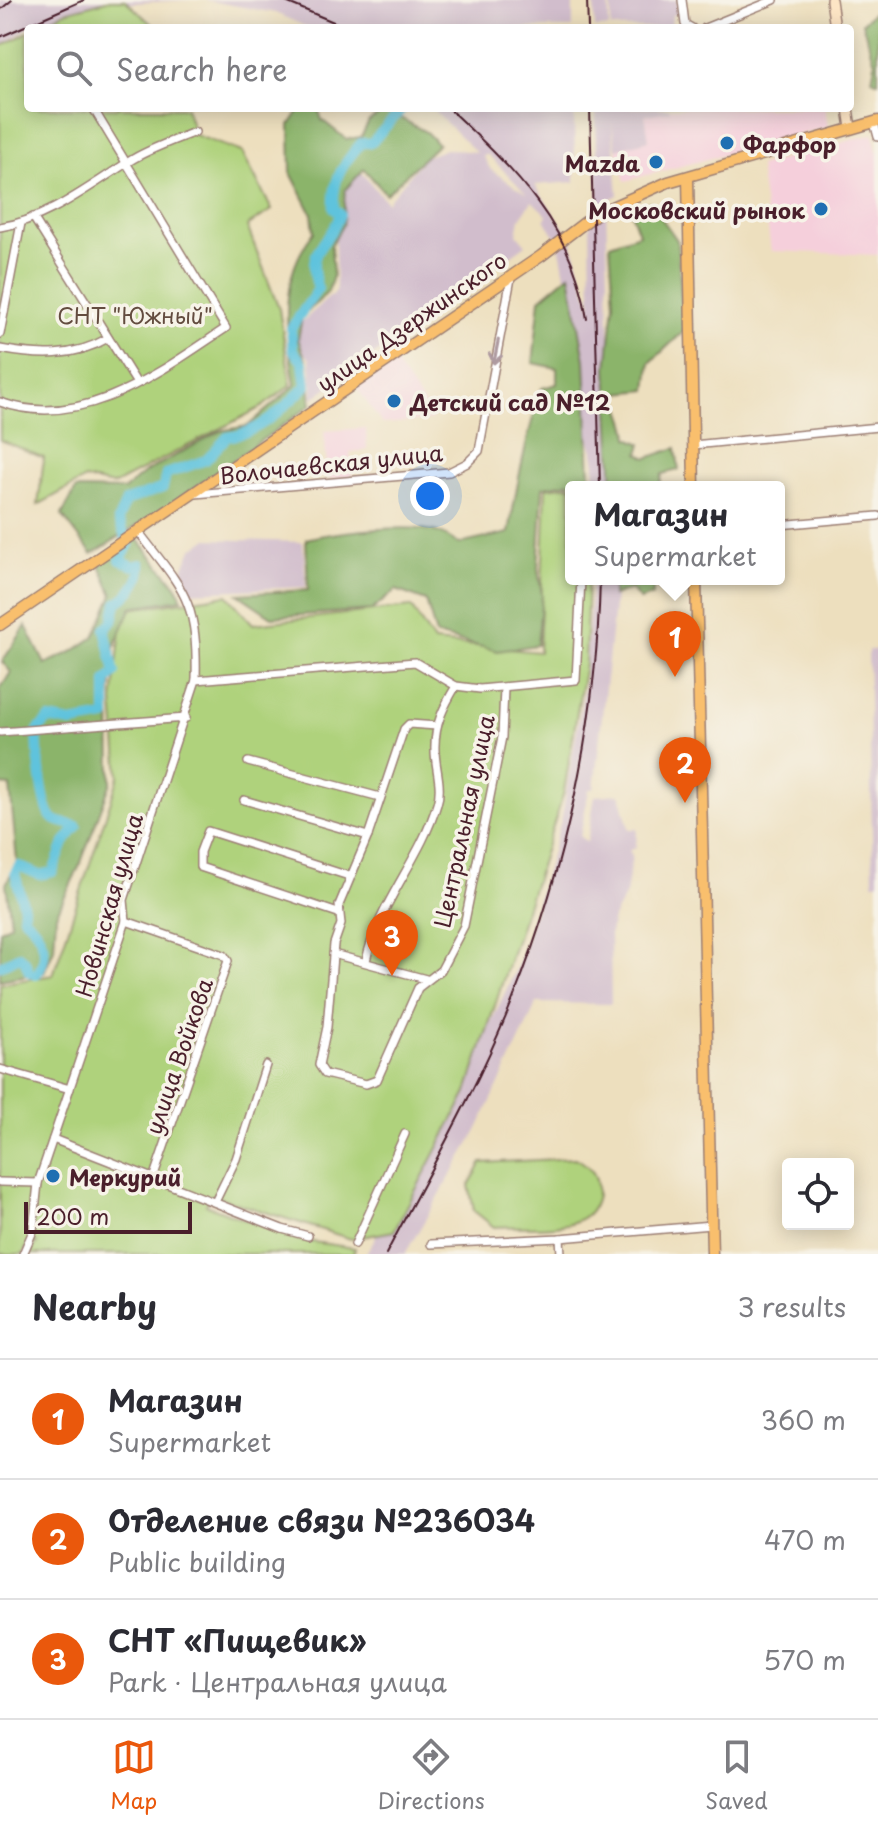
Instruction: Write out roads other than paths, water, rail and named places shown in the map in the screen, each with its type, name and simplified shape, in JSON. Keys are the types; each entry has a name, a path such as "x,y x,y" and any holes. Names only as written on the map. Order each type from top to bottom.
{"main road":[{"path":"831,0 834,24"},
{"path":"849,112 851,128"},
{"name":"улица Дзержинского","path":"0,625 512,276 596,214 688,177 876,122"},
{"path":"688,177 694,481"},
{"path":"696,585 712,1251"}],"street":[{"path":"682,0 685,24"},
{"path":"715,24 774,0"},
{"path":"0,402 36,409 79,407 107,400 226,328 95,112"},
{"path":"876,122 878,137"},
{"path":"0,227 21,223 127,163 195,132"},
{"path":"33,217 136,382"},
{"path":"0,334 21,223"},
{"name":"Волочаевская улица","path":"195,494 449,472 467,463 479,451 512,276"},
{"path":"0,349 33,355 59,354 86,349 108,338"},
{"path":"693,445 878,427"},
{"path":"785,524 878,516"},
{"name":"Новинская улица","path":"23,1254 33,1231 38,1183 126,921 124,900 196,680 195,639 187,597 164,561 129,536"},
{"path":"196,680 415,662 456,686 504,688 576,680 581,585"},
{"path":"366,961 374,932 440,795 435,751 437,726 456,686"},
{"name":"Центральная улица","path":"333,954 327,1027 319,1065 325,1074 366,1084 377,1080 418,988 441,970 464,926 502,737 504,688"},
{"path":"0,732 186,718"},
{"path":"426,979 333,954 341,924 338,913 349,876 368,836 404,729 409,724 437,726"},
{"path":"248,762 380,797"},
{"path":"244,800 368,836"},
{"path":"338,913 200,867 200,852 208,831 349,876"},
{"name":"улица Войкова","path":"126,921 224,955 228,961 154,1176"},
{"path":"215,1202 236,1159 266,1065"},
{"path":"0,1069 70,1089"},
{"path":"355,1244 405,1134"},
{"path":"53,1139 308,1236"},
{"path":"0,1182 38,1183"},
{"path":"431,1244 560,1238 711,1225"},
{"path":"560,1238 561,1254"}],"waterway":[{"path":"0,966 19,956 25,961 29,972 36,975 41,967 43,944 35,929 23,917 24,908 15,873 19,866 39,875 53,872 64,843 77,826 57,821 49,812 41,777 38,730 49,719 71,723 106,717 106,681 115,673 105,629 113,621 117,603 134,587 141,570 141,564 133,566 120,560 129,545 118,520 126,501 163,488 166,474 206,460 227,437 260,425 306,386 303,363 293,350 291,328 318,289 314,275 316,255 340,214 334,209 337,180 361,143 371,143 399,112"}],"railway":[{"path":"0,10 12,0"},
{"path":"30,24 84,0"},
{"path":"281,0 338,24"},
{"path":"587,0 588,24"},
{"path":"0,37 24,26"},
{"path":"452,112 517,177 554,227 569,255 587,319"},
{"path":"590,112 600,481"},
{"path":"386,1254 485,1064 513,999 549,897 585,740 593,686 600,585"}],"place":[{"name":"Фарфор","path":"727,143"},
{"name":"Mazda","path":"656,162"},
{"name":"Московский рынок","path":"821,209"},
{"name":"Детский сад №12","path":"394,401"},
{"name":"Магазин","path":"675,677"},
{"name":"Отделение связи №236034","path":"685,803"},
{"name":"СНТ «Пищевик»","path":"392,976"},
{"name":"Меркурий","path":"53,1176"}],"park label":[{"name":"СНТ \"Южный\"","path":"135,314"}]}
